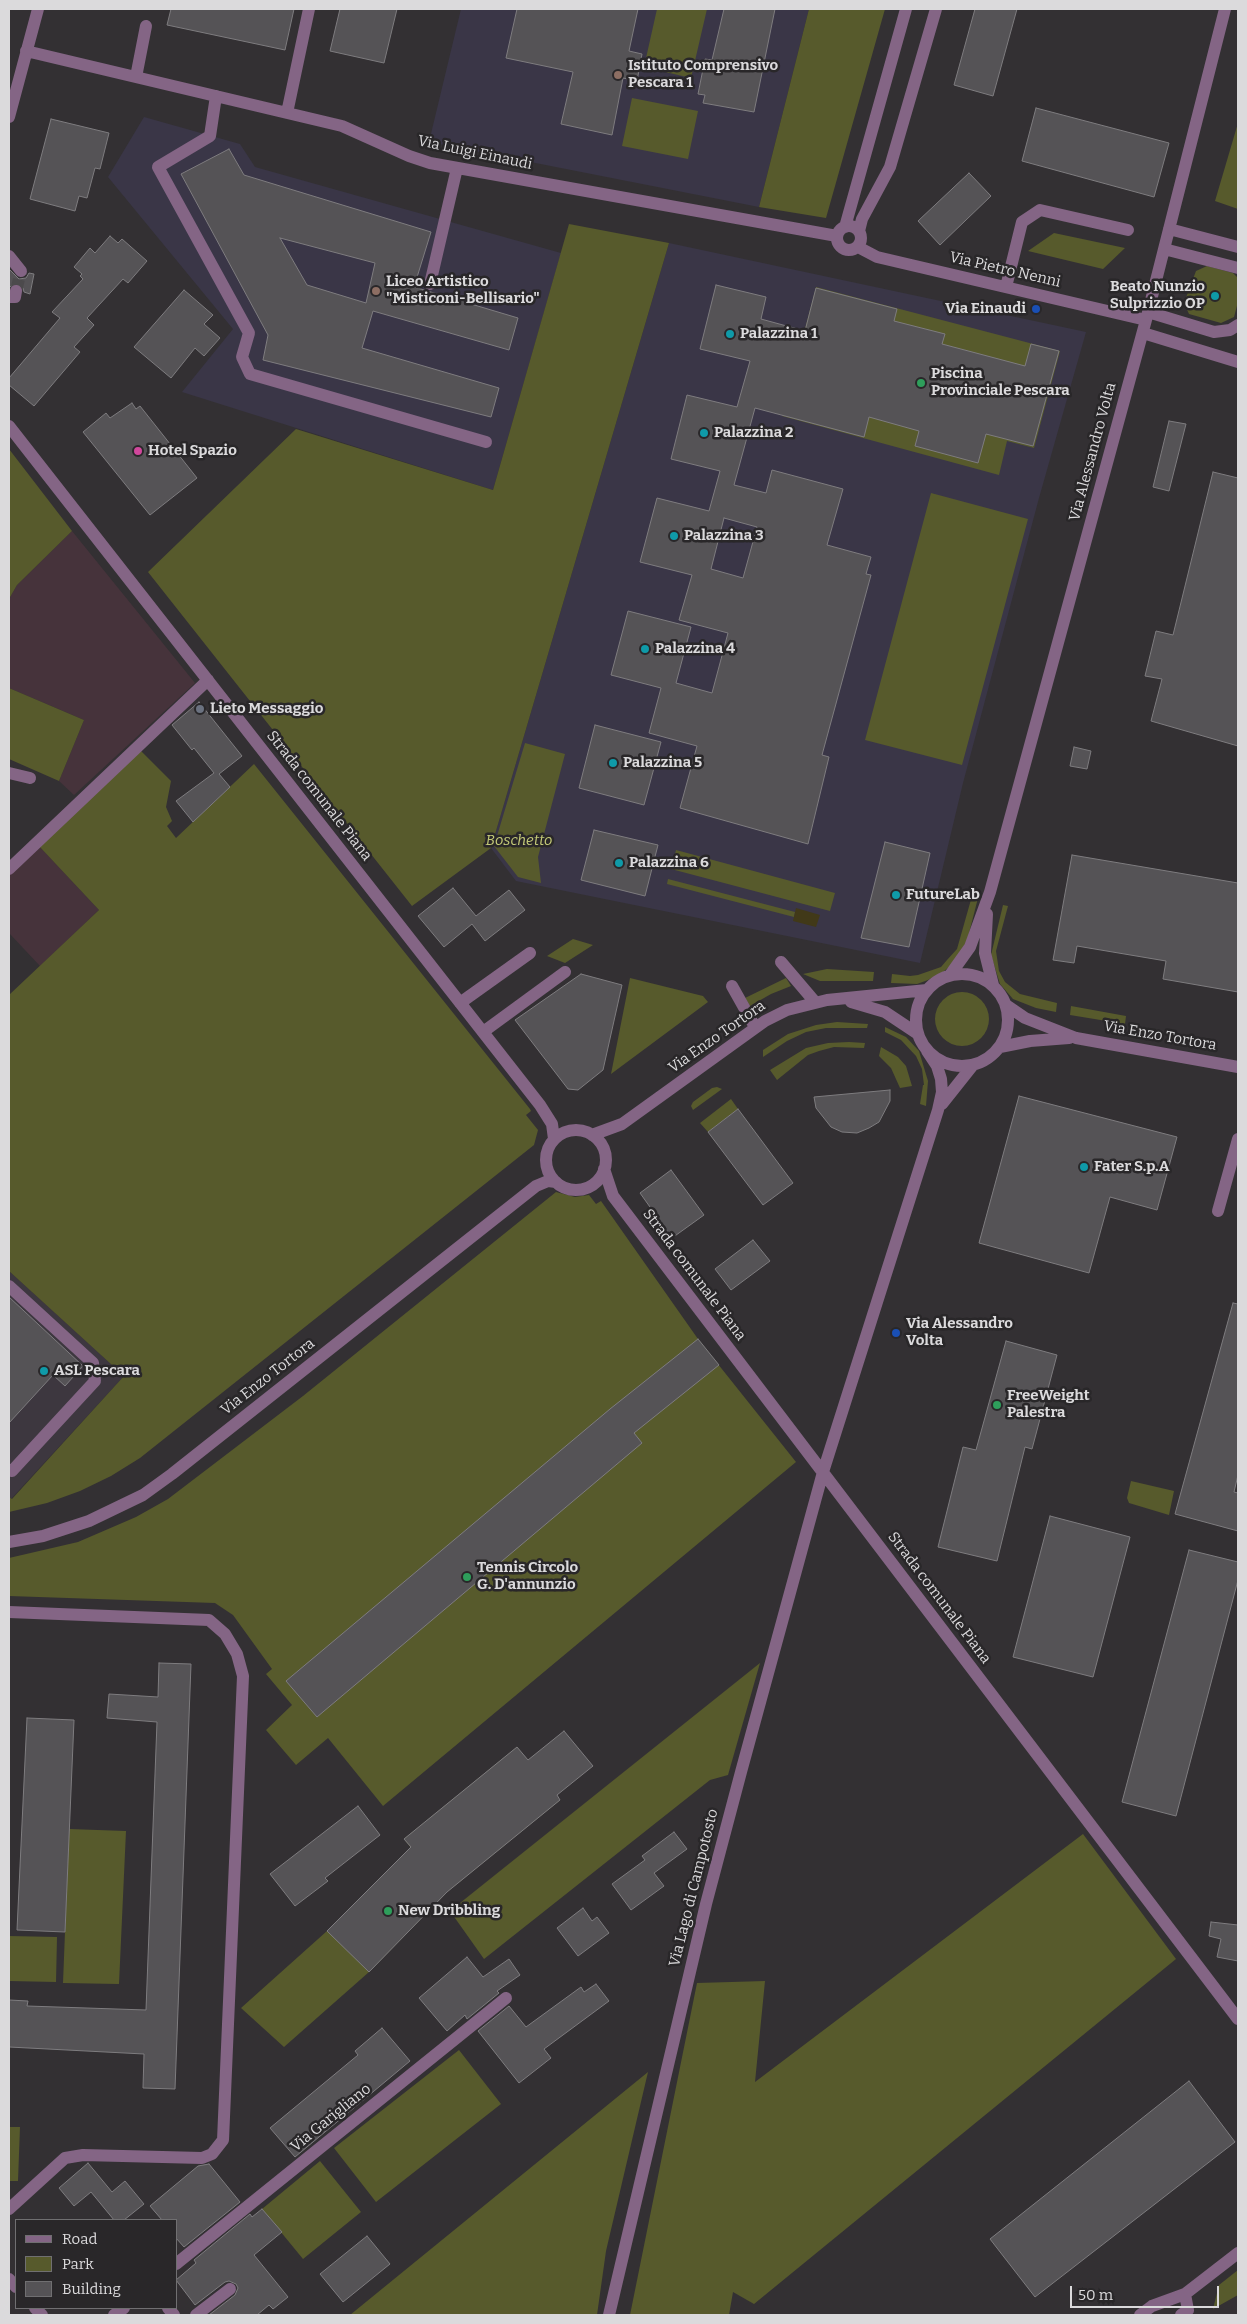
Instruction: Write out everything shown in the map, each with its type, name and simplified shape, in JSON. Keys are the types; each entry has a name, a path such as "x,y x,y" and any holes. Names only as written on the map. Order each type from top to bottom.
{"street":[{"path":"9,117 38,9"},
{"path":"287,113 308,9"},
{"path":"906,9 841,231 838,244 843,249 851,250 858,247 861,240 859,231 862,219 890,167 936,9"},
{"name":"Via Alessandro Volta","path":"950,975 970,948 987,902 1148,316 1224,9"},
{"path":"136,77 146,26"},
{"name":"Via Luigi Einaudi","path":"26,51 342,126 409,156 430,163 841,231"},
{"path":"216,96 210,136 158,168 249,333 242,357 250,374 486,442"},
{"path":"430,284 457,168"},
{"path":"1006,287 1022,222 1040,210 1128,230"},
{"path":"841,231 853,226 859,231"},
{"path":"1169,229 1238,247"},
{"name":"Via Pietro Nenni","path":"858,247 877,257 1214,332 1230,330 1238,325"},
{"path":"1164,249 1238,268"},
{"path":"9,256 21,271"},
{"path":"1143,333 1238,362"},
{"name":"Strada comunale Piana","path":"9,426 548,1115 564,1126 576,1130"},
{"path":"9,869 208,680"},
{"path":"9,773 30,778"},
{"name":"Via Alessandro Volta","path":"987,902 985,953 993,985"},
{"path":"460,1003 530,952"},
{"path":"781,962 815,1002"},
{"path":"483,1032 565,972"},
{"path":"823,1472 938,1110 942,1092 937,1066 927,1051 918,1034 915,1019 918,1003 937,980 950,975 973,974 993,985 1001,994 1009,1019 1006,1034 1000,1047 988,1058 973,1065 960,1066 948,1064 927,1051"},
{"path":"732,986 755,1027"},
{"name":"Via Enzo Tortora","path":"592,1135 622,1124 755,1027 787,1010 815,1002 927,990"},
{"name":"Via Enzo Tortora","path":"841,1000 886,1012 918,1034"},
{"name":"Via Enzo Tortora","path":"1006,1005 1026,1018 1076,1038 1238,1066"},
{"name":"Via Enzo Tortora","path":"1000,1047 1030,1041 1076,1038"},
{"path":"938,1110 950,1092 973,1065"},
{"name":"Strada comunale Piana","path":"548,1115 554,1139"},
{"name":"Via Enzo Tortora","path":"604,1152 622,1124"},
{"path":"576,1130 592,1135 597,1139 604,1152 604,1169 600,1176 589,1186 575,1190 556,1182 551,1177 546,1163 547,1150 554,1139 568,1131 576,1130"},
{"path":"1218,1211 1238,1139"},
{"name":"Via Enzo Tortora","path":"526,1196 538,1180 546,1163"},
{"name":"Strada comunale Piana","path":"604,1169 613,1196 1238,2019"},
{"name":"Via Enzo Tortora","path":"9,1542 43,1536 89,1522 122,1506 160,1483 544,1181 556,1182"},
{"name":"Strada comunale Piana","path":"589,1186 601,1189 613,1196"},
{"path":"9,1286 93,1363 95,1381 12,1471 9,1470"},
{"name":"Via Lago di Campotosto","path":"609,2315 706,1904 823,1472"},
{"path":"9,1612 209,1620 225,1634 237,1654 242,1676 223,2140 212,2154 202,2158 83,2155 65,2158 9,2209"},
{"name":"Via Garigliano","path":"178,2262 506,1998"},
{"path":"1140,2315 1152,2306 1185,2294 1238,2253"},
{"path":"196,2315 230,2289"},
{"path":"1181,2315 1188,2310 1185,2294"}],"shaded area":[{"name":"Istituto Comprensivo Pescara 1","path":"461,9 809,9 759,207 429,142"},
{"name":"Liceo Artistico \"Misticoni-Bellisario\"","path":"144,117 240,144 255,167 561,253 493,490 182,392 233,329 108,177"},
{"path":"669,243 1086,332 1039,498 963,783 920,963 516,881 491,848"},
{"path":"72,531 195,683 74,795 59,781 84,720 9,688 9,599 17,585"},
{"path":"38,845 99,910 40,966 9,933 9,873"},
{"path":"9,1271 124,1376 11,1499 9,1497"}],"green space":[{"path":"657,9 707,9 691,78 644,67"},
{"path":"809,9 885,9 826,218 759,207"},
{"path":"632,98 698,111 688,159 622,146"},
{"path":"1238,123 1238,209 1215,201"},
{"path":"569,224 669,243 491,848 412,906 148,572 296,429 493,490"},
{"path":"1054,233 1125,248 1103,269 1028,251"},
{"path":"1207,266 1233,273 1238,278 1238,302 1234,317 1221,323 1189,314 1184,303 1196,271"},
{"name":"Piscina Provinciale Pescara","path":"816,287 1060,351 1034,448 1007,441 999,475 782,416"},
{"path":"9,449 72,531 17,585 9,599"},
{"path":"931,493 1028,519 962,765 865,740"},
{"path":"9,688 84,720 59,781 9,759"},
{"name":"Boschetto","path":"525,743 565,754 538,857 541,883 518,877 494,846"},
{"path":"139,749 171,781 166,807 172,821 167,826 176,838 254,764 530,1109 531,1111 526,1115 538,1130 534,1145 140,1458 111,1476 80,1491 47,1503 9,1512 9,1497 12,1499 124,1376 9,1271 9,995 99,910 38,845"},
{"path":"676,850 835,893 830,911 671,869"},
{"path":"668,879 795,912 794,917 667,884"},
{"path":"972,896 978,898 967,941 955,962 943,972 917,984 891,983 892,974 918,975 941,967 957,949"},
{"path":"1003,905 1008,906 996,951 999,971 1005,982 1020,994 1057,1003 1056,1012 1036,1008 1013,999 1000,984 991,955"},
{"path":"573,939 593,945 565,963 547,956"},
{"path":"827,969 874,972 873,981 820,981 803,974"},
{"path":"630,978 703,996 708,1002 611,1074"},
{"path":"786,978 791,986 771,994 750,1006 745,998"},
{"path":"957,992 967,992 977,996 985,1004 989,1019 985,1034 977,1042 967,1046 957,1046 947,1042 939,1034 935,1024 935,1014 939,1004 947,996"},
{"path":"1071,1006 1126,1016 1125,1024 1070,1015"},
{"path":"837,1022 868,1024 867,1028 826,1028 806,1032 787,1041 763,1057 763,1050 788,1034 816,1025"},
{"path":"885,1027 906,1037 919,1051 928,1081 926,1106 920,1104 924,1085 922,1069 916,1056 901,1040 885,1032"},
{"path":"828,1043 865,1043 864,1048 834,1047 808,1055 777,1080 770,1070 806,1048"},
{"path":"881,1047 898,1057 906,1066 912,1086 900,1088 891,1068 879,1056"},
{"path":"712,1088 722,1089 693,1110 691,1106 693,1102"},
{"path":"731,1099 738,1109 708,1132 700,1123"},
{"path":"556,1192 575,1197 589,1195 596,1204 601,1201 698,1339 796,1462 383,1806 328,1738 296,1765 266,1730 292,1705 266,1674 272,1669 233,1615 215,1603 9,1596 9,1558 78,1542 136,1517 168,1499 303,1396"},
{"path":"1131,1481 1174,1491 1169,1515 1129,1503 1127,1498"},
{"path":"760,1663 728,1775 710,1780 484,1959 450,1911"},
{"name":"New Dribbling","path":"517,1747 560,1800 447,1892 369,1972 284,2047 241,2008 327,1931 411,1848 404,1839"},
{"path":"69,1829 126,1831 119,1984 63,1983"},
{"path":"1083,1834 1176,1959 754,2304 733,2292 729,2315 630,2315 697,1983 765,1981 755,2082"},
{"path":"9,1936 57,1937 56,1982 9,1981"},
{"path":"459,2050 501,2104 376,2202 334,2148"},
{"path":"648,2072 606,2251 597,2315 350,2315"},
{"path":"9,2127 20,2127 18,2181 9,2181"},
{"path":"320,2161 361,2212 303,2259 262,2209"},
{"path":"1238,2270 1238,2295 1213,2309 1219,2285"}],"sand":[{"path":"796,908 820,915 816,927 793,921"}],"building":[{"path":"171,9 294,9 285,50 167,25"},
{"path":"340,9 397,9 384,63 330,51"},
{"path":"517,9 638,9 629,51 642,54 637,81 623,78 612,135 561,124 573,72 506,58"},
{"path":"724,9 775,9 754,112 703,103 705,95 698,94 705,59 712,60"},
{"path":"975,9 1017,9 993,96 954,85"},
{"path":"1036,108 1169,143 1154,197 1022,161"},
{"path":"51,119 109,133 100,169 95,168 87,198 79,196 75,211 30,199"},
{"path":"229,149 244,175 431,232 414,287 518,318 509,350 373,311 362,348 499,388 491,417 263,360 268,335 181,174","holes":["280,238 375,263 366,303 307,285"]},
{"path":"969,173 991,196 940,245 918,221"},
{"path":"110,236 118,243 122,239 147,261 128,283 123,279 87,318 94,325 74,347 80,352 34,406 9,385 9,378 60,318 52,312 83,279 80,276 82,274 74,267 90,248 95,253"},
{"path":"9,269 19,279 26,278 29,273 34,274 30,294 24,292 18,283 13,284 9,288"},
{"path":"716,285 766,297 761,319 805,331 816,288 897,309 894,321 945,334 942,344 1025,366 1031,344 1059,351 1033,446 986,434 978,463 915,446 919,431 869,417 864,437 755,408 734,485 766,493 772,470 843,489 827,545 871,557 866,574 871,575 822,755 829,757 808,844 680,808 697,746 649,733 661,688 611,675 628,611 691,627 676,683 712,693 728,633 679,620 692,575 640,562 657,498 709,511 720,471 671,459 687,395 737,407 750,361 700,349","holes":["724,518 757,527 743,578 711,569"]},
{"path":"184,290 213,315 204,324 220,338 204,356 195,348 171,378 134,347"},
{"name":"Hotel Spazio","path":"132,403 136,409 140,406 197,478 150,515 83,432 106,413 110,418"},
{"path":"1169,421 1186,424 1169,491 1153,487"},
{"path":"1213,472 1238,478 1238,746 1151,721 1162,679 1145,676 1156,631 1173,635"},
{"path":"199,702 242,756 219,774 230,787 193,822 176,801 214,773 172,725"},
{"name":"Palazzina 5","path":"595,725 661,742 644,805 579,788"},
{"path":"1074,747 1091,751 1087,769 1070,766"},
{"name":"Palazzina 6","path":"594,830 658,845 645,896 581,880"},
{"name":"FutureLab","path":"885,842 930,853 909,947 861,938"},
{"path":"1072,855 1238,883 1238,992 1163,979 1166,961 1077,946 1074,963 1053,960"},
{"path":"453,888 476,916 509,890 525,910 485,941 472,924 444,947 418,916"},
{"path":"581,974 622,985 603,1070 578,1090 568,1089 515,1020"},
{"path":"890,1090 890,1101 879,1122 857,1133 842,1132 831,1127 816,1108 814,1097"},
{"name":"Fater S.p.A","path":"1019,1096 1177,1137 1157,1210 1110,1197 1089,1273 979,1243"},
{"path":"738,1109 793,1183 763,1205 708,1132"},
{"path":"671,1170 704,1215 672,1238 640,1193"},
{"path":"753,1240 770,1261 731,1290 715,1269"},
{"name":"ASL Pescara","path":"9,1297 83,1366 65,1386 53,1375 9,1423"},
{"path":"1233,1303 1238,1304 1238,1475 1234,1492 1238,1493 1238,1531 1175,1514"},
{"path":"698,1339 719,1365 634,1433 642,1443 317,1717 286,1681 610,1409"},
{"path":"1006,1341 1057,1355 1032,1449 1025,1447 997,1561 938,1547 963,1447 976,1450"},
{"path":"1050,1516 1130,1537 1093,1677 1013,1657"},
{"path":"1189,1550 1238,1562 1238,1580 1176,1816 1122,1802"},
{"path":"159,1663 191,1664 175,2089 143,2088 144,2054 9,2047 9,2000 28,2001 27,2006 146,2010 157,1722 107,1718 109,1694 158,1697"},
{"path":"27,1718 74,1720 65,1932 17,1930"},
{"name":"New Dribbling","path":"564,1731 593,1766 557,1795 560,1800 447,1892 369,1972 327,1931 411,1847 404,1839 517,1747 528,1760"},
{"path":"358,1806 380,1835 325,1878 328,1881 295,1906 270,1874"},
{"path":"674,1832 687,1849 654,1873 664,1886 631,1910 612,1884 645,1860 642,1856"},
{"path":"583,1908 592,1921 597,1917 609,1933 578,1956 557,1928"},
{"path":"1211,1922 1238,1925 1238,1961 1217,1957 1221,1939 1209,1936"},
{"path":"467,1957 483,1977 509,1959 520,1975 497,1991 499,1993 467,2019 465,2015 447,2031 419,1998"},
{"path":"596,1984 609,2001 544,2049 551,2058 519,2083 478,2031 509,2006 526,2027 581,1987 584,1992"},
{"path":"382,2028 410,2061 295,2157 270,2128 358,2055 355,2051"},
{"path":"1189,2081 1235,2142 1035,2297 990,2239"},
{"path":"88,2163 112,2192 125,2181 144,2204 125,2219 113,2219 91,2192 74,2206 59,2188"},
{"path":"209,2164 240,2202 184,2247 178,2240 178,2219 161,2219 150,2206 198,2166"},
{"path":"262,2209 282,2232 254,2255 288,2297 273,2309 269,2305 257,2315 209,2315 235,2295 238,2288 236,2284 229,2281 225,2282 195,2305 178,2283 178,2278 196,2263 194,2260 250,2214 252,2217"},
{"path":"367,2236 390,2264 343,2302 320,2274"}],"tunnel":[{"path":"16,291 21,271"}],"place":[{"name":"Istituto Comprensivo Pescara 1","path":"618,75"},
{"name":"Liceo Artistico \"Misticoni-Bellisario\"","path":"376,291"},
{"name":"Beato Nunzio Sulprizzio OP","path":"1215,296"},
{"name":"Via Einaudi","path":"1036,309"},
{"name":"Palazzina 1","path":"730,334"},
{"name":"Piscina Provinciale Pescara","path":"921,383"},
{"name":"Palazzina 2","path":"704,433"},
{"name":"Hotel Spazio","path":"138,451"},
{"name":"Palazzina 3","path":"674,536"},
{"name":"Palazzina 4","path":"645,649"},
{"name":"Lieto Messaggio","path":"200,709"},
{"name":"Palazzina 5","path":"613,763"},
{"name":"Palazzina 6","path":"619,863"},
{"name":"FutureLab","path":"896,895"},
{"name":"Fater S.p.A","path":"1084,1167"},
{"name":"Via Alessandro Volta","path":"896,1333"},
{"name":"ASL Pescara","path":"44,1371"},
{"name":"FreeWeight Palestra","path":"997,1405"},
{"name":"Tennis Circolo G. D'annunzio","path":"467,1577"},
{"name":"New Dribbling","path":"388,1911"}]}
